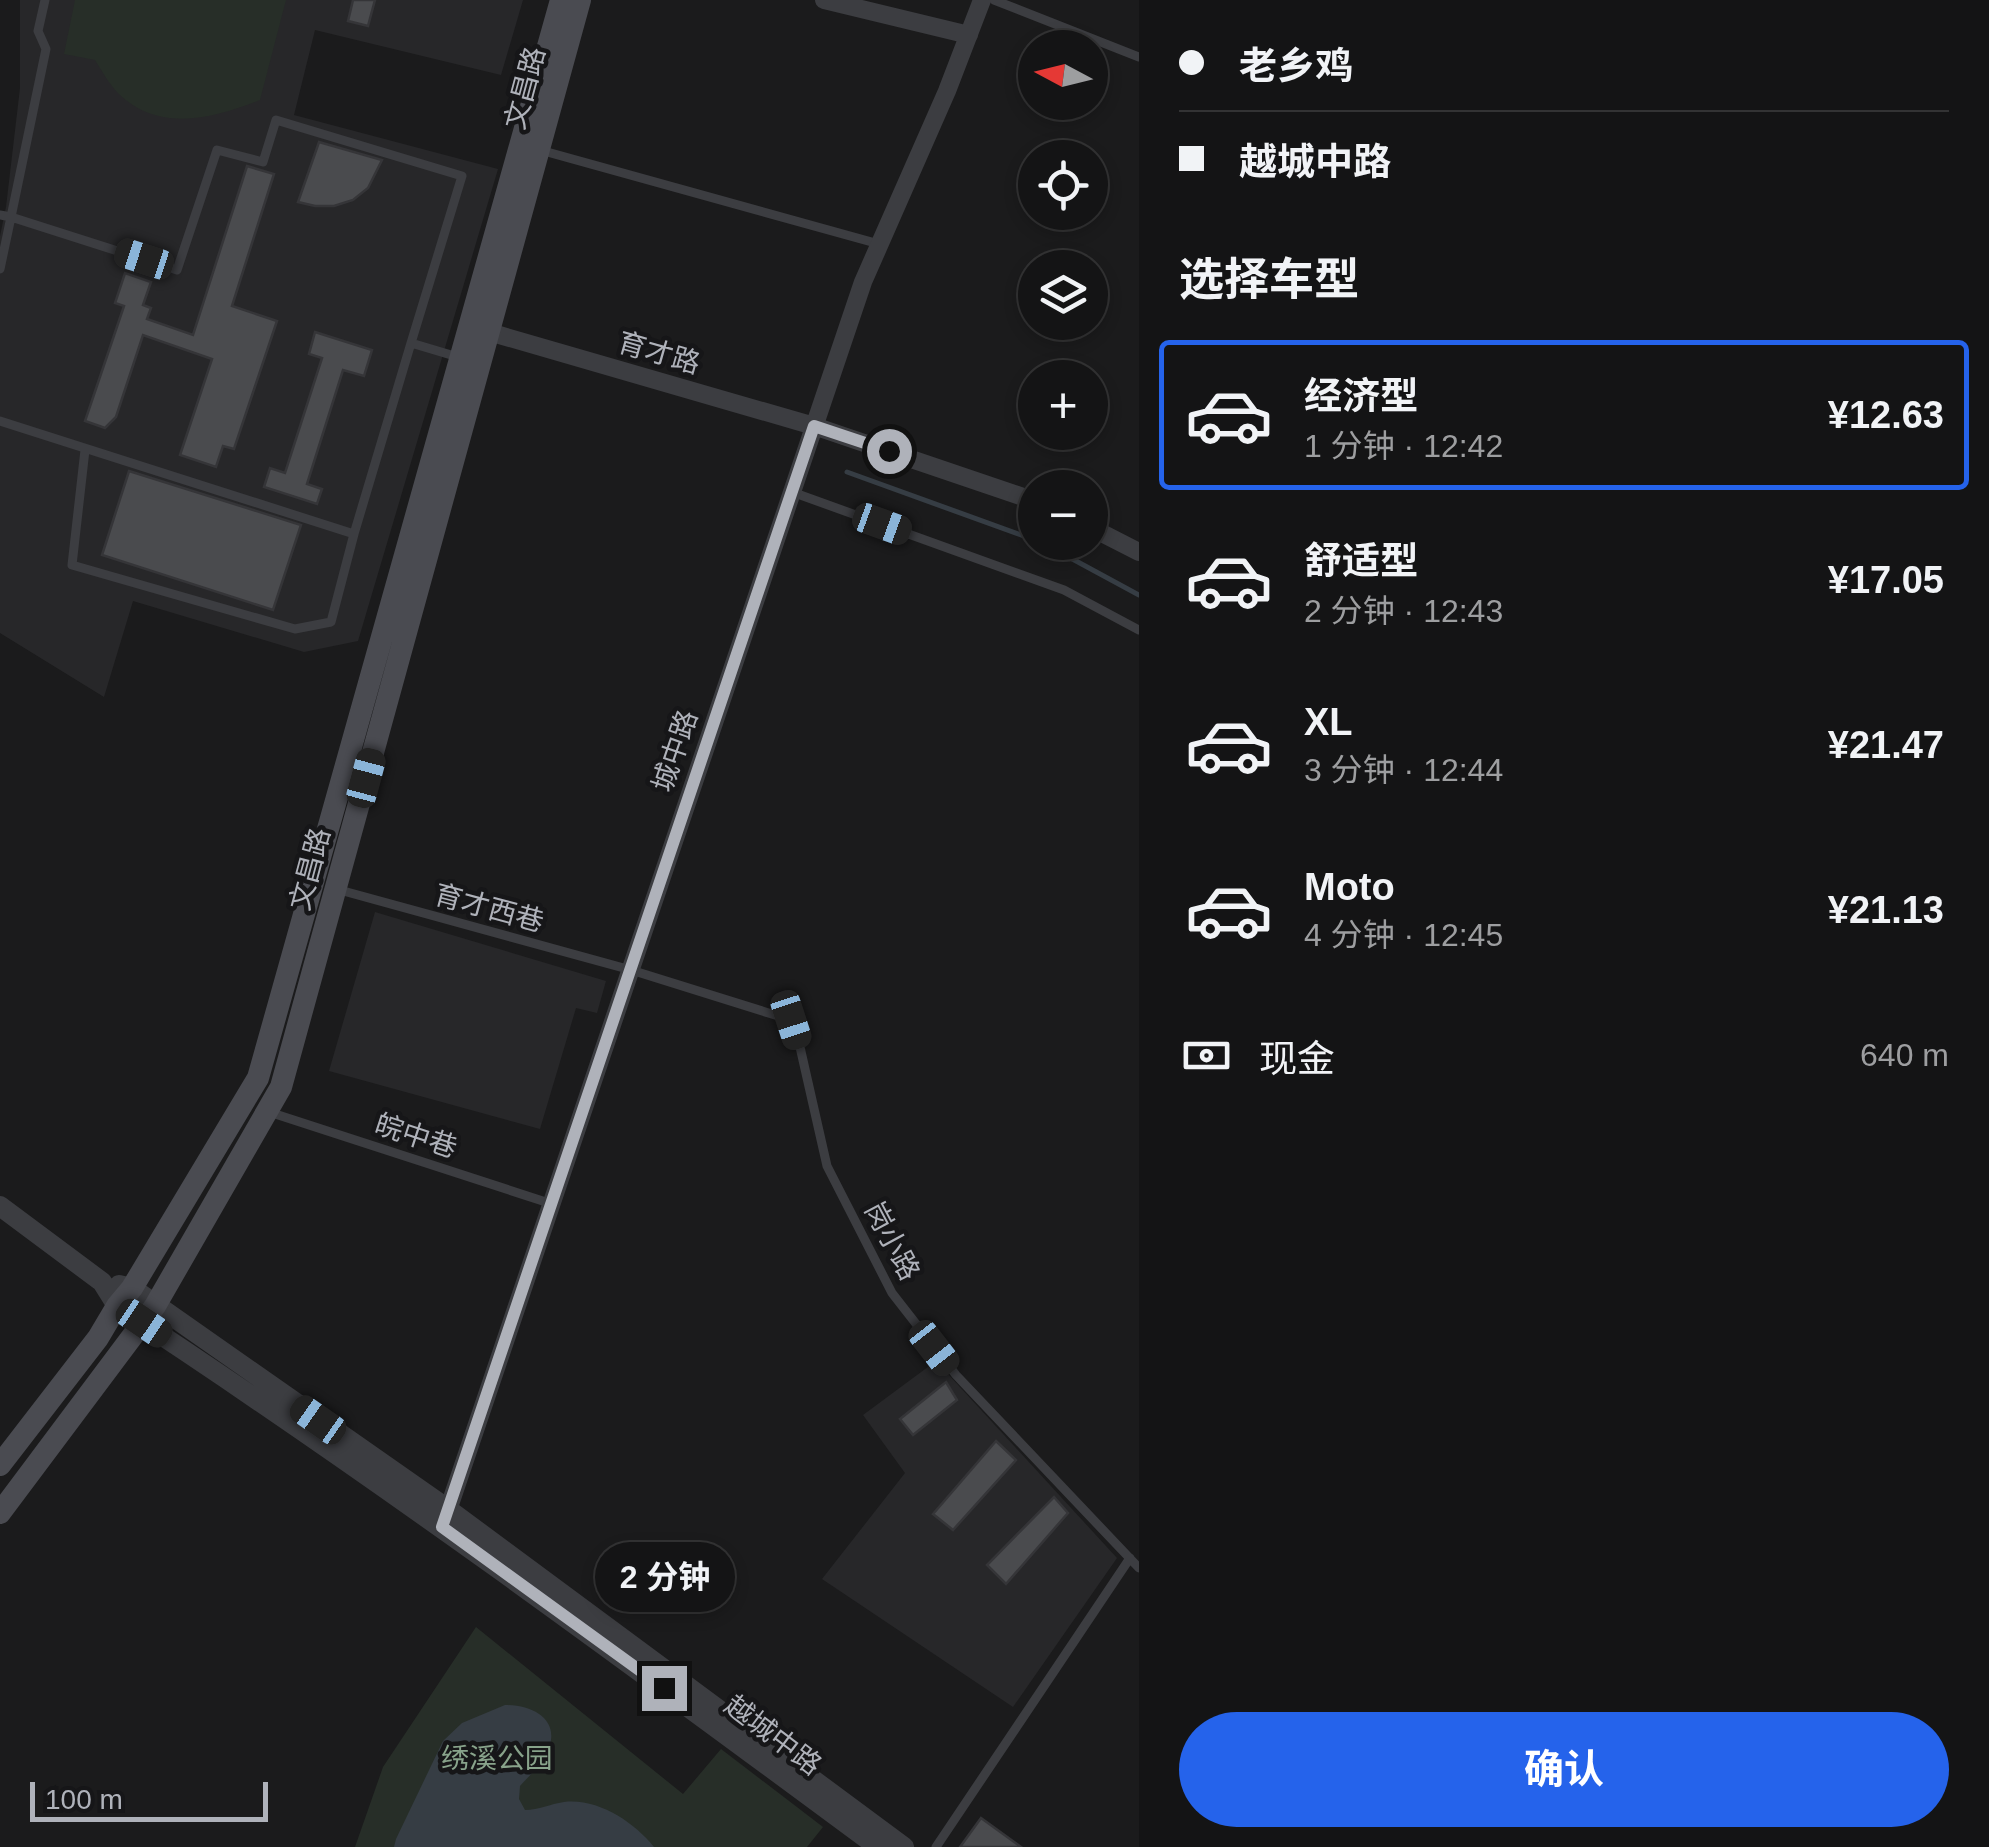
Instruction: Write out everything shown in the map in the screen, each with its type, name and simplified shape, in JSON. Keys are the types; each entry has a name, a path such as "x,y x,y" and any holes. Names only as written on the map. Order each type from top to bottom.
{"main road":[{"name":"文昌路","path":"0,1465 98,1338 258,1078 561,0"},
{"name":"文昌路","path":"0,1513 150,1315 281,1087 580,0"}],"street":[{"path":"824,0 969,35"},
{"name":"城中路","path":"445,1519 863,282 947,91 982,0"},
{"name":"育才路","path":"489,332 814,426 1018,496"},
{"path":"1108,536 1139,552"},
{"name":"越城中路","path":"0,1206 102,1282 445,1519 558,1610 878,1847"},
{"path":"445,1519 904,1847"}],"lane":[{"path":"0,269 6,216 46,48 38,31 45,0"},
{"path":"994,0 1138,54"},
{"path":"6,216 177,270 217,150 264,162 276,120 462,176 330,622 295,628 72,566 85,450"},
{"path":"539,150 879,244"},
{"path":"411,344 460,358"},
{"path":"0,421 354,534"},
{"path":"792,492 1064,590 1139,630"},
{"name":"育才西巷","path":"335,889 631,970"},
{"name":"岗小路","path":"631,970 791,1020 828,1166 892,1293 956,1376 1139,1568"},
{"name":"皖中巷","path":"266,1112 552,1204"},
{"path":"936,1847 1130,1558"}],"shaded area":[{"path":"20,0 523,0 501,75 315,30 294,115 498,169 358,641 304,652 133,601 104,697 0,633 0,236 20,88"},
{"path":"375,912 606,981 597,1013 576,1008 540,1129 329,1071"},
{"path":"936,1361 1117,1558 1013,1707 822,1579 905,1473 863,1415"},
{"path":"505,1705 538,1713 550,1728 549,1749 520,1786 519,1799 525,1810 564,1802 590,1804 626,1821 654,1847 394,1847 443,1741 462,1723"}],"green space":[{"path":"75,0 286,0 260,100 224,113 186,119 150,114 134,106 115,89 95,60 64,54"},
{"name":"绣溪公园","path":"476,1627 683,1794 721,1749 823,1827 807,1847 355,1847 383,1767"}],"building":[{"path":"353,0 375,0 368,26 348,21"},
{"path":"319,142 382,160 368,188 353,200 334,206 298,202"},
{"path":"247,166 274,174 232,306 277,321 234,449 223,446 216,467 180,455 212,359 143,335 116,417 105,428 85,421 124,306 115,303 125,273 151,282 143,305 151,308 147,319 193,335"},
{"path":"315,332 372,350 364,376 343,370 307,484 322,489 317,504 264,487 270,468 285,473 322,358 309,354"},
{"path":"129,471 301,525 273,610 102,555"},
{"path":"946,1382 957,1400 913,1435 900,1419"},
{"path":"996,1441 1016,1460 953,1530 933,1514"},
{"path":"1054,1497 1068,1513 1006,1584 987,1565"},
{"path":"981,1818 1021,1847 960,1847"}],"waterway":[{"path":"847,472 1018,534"},
{"path":"1074,560 1139,595"}],"route":[{"path":"664,1688 442,1527 814,426 889,451"}]}
